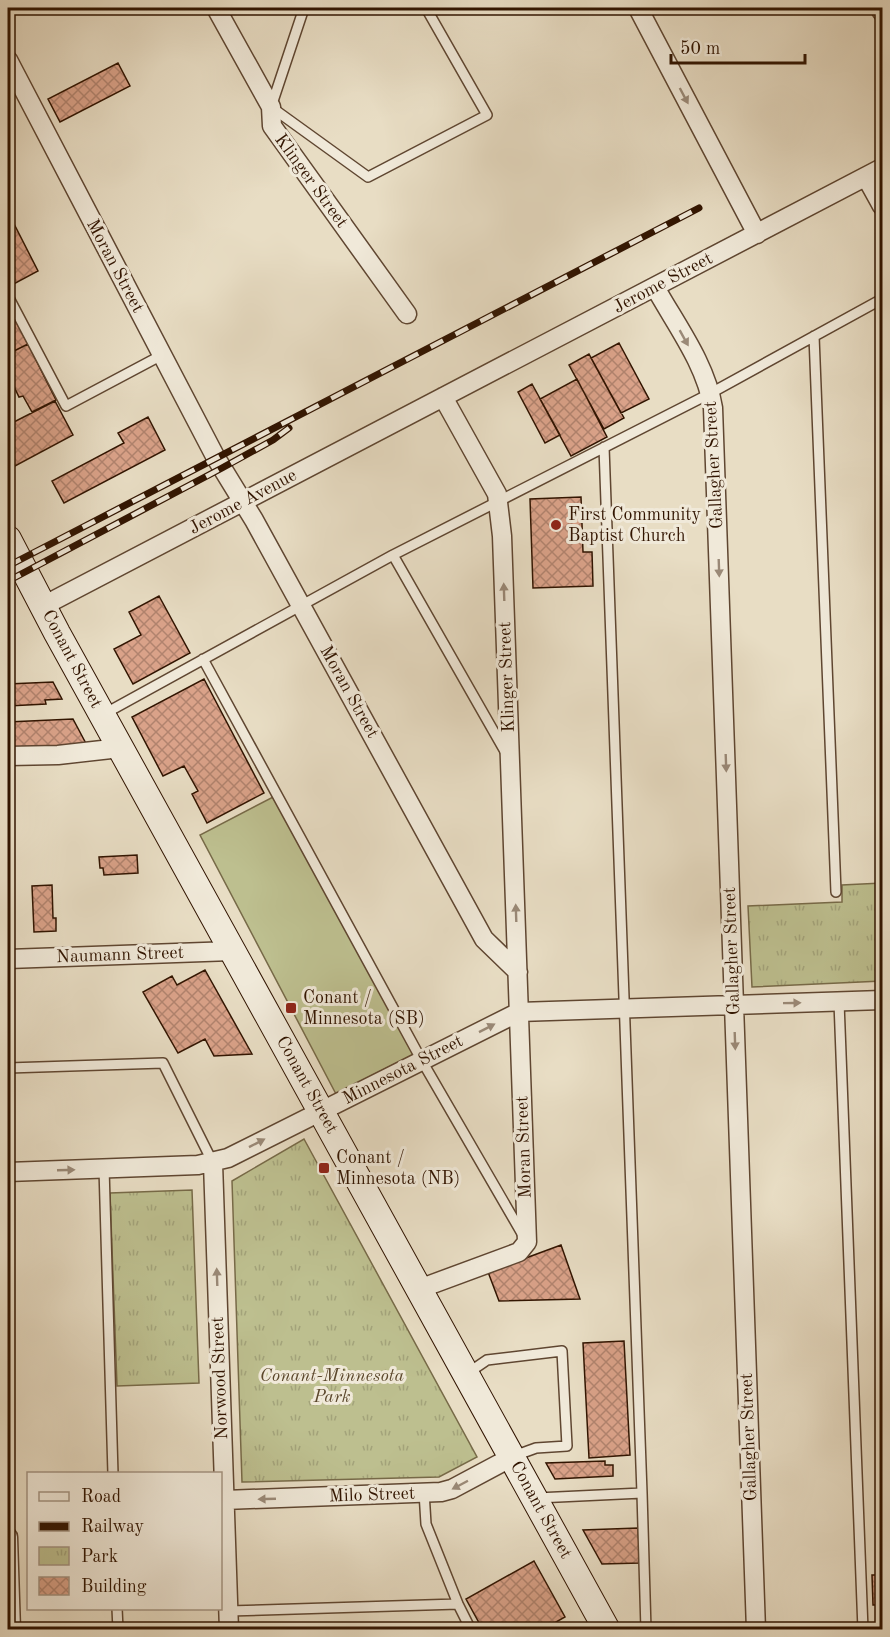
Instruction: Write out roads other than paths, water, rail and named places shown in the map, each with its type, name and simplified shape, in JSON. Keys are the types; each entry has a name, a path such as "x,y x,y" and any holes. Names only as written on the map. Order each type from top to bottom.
{"main road":[{"name":"Conant Street","path":"8,539 120,748 535,1498 601,1628"}],"street":[{"name":"Klinger Street","path":"216,8 271,107 272,126 406,314"},
{"path":"638,8 756,234"},
{"path":"880,8 882,12"},
{"name":"Moran Street","path":"8,60 162,355 484,939 518,972 527,1242"},
{"name":"Jerome Street","path":"443,398 882,168"},
{"path":"866,177 882,206"},
{"name":"Gallagher Street","path":"655,287 703,373 711,393 713,408 756,1629"},
{"name":"Klinger Street","path":"443,398 489,476 499,500 518,972"},
{"name":"Jerome Avenue","path":"43,606 443,398"},
{"path":"8,756 58,755 120,748"},
{"name":"Naumann Street","path":"8,959 232,951"},
{"name":"Minnesota Street","path":"8,1172 198,1165 228,1158 519,1012 882,1000"},
{"name":"Norwood Street","path":"213,1162 229,1629"},
{"path":"419,1289 519,1252 527,1242"},
{"name":"Milo Street","path":"225,1500 452,1489 512,1457"},
{"path":"8,1537 11,1629"}],"lane":[{"path":"304,8 271,107 368,177 487,115 426,8"},
{"path":"8,296 66,406 162,355"},
{"path":"102,715 393,555 711,393 882,299"},
{"path":"814,336 836,892"},
{"path":"604,447 646,1629"},
{"path":"393,555 510,760"},
{"path":"203,659 422,1061 527,1242"},
{"path":"839,1002 863,1629"},
{"path":"8,1068 163,1063 213,1162"},
{"path":"104,1168 113,1472"},
{"path":"466,1374 488,1360 562,1351 567,1446 536,1448 512,1457"},
{"path":"424,1492 426,1524 458,1604 471,1629"},
{"path":"535,1498 642,1493"},
{"path":"228,1611 458,1604"},
{"path":"117,1610 118,1629"}],"railway":[{"path":"8,566 699,208"},
{"path":"8,581 222,468 273,440 289,428"}],"place":[{"name":"First Community Baptist Church","path":"556,525"},
{"name":"Conant / Minnesota (SB)","path":"291,1008"},
{"name":"Conant / Minnesota (NB)","path":"324,1168"}],"park label":[{"name":"Conant-Minnesota Park","path":"332,1386"}]}
